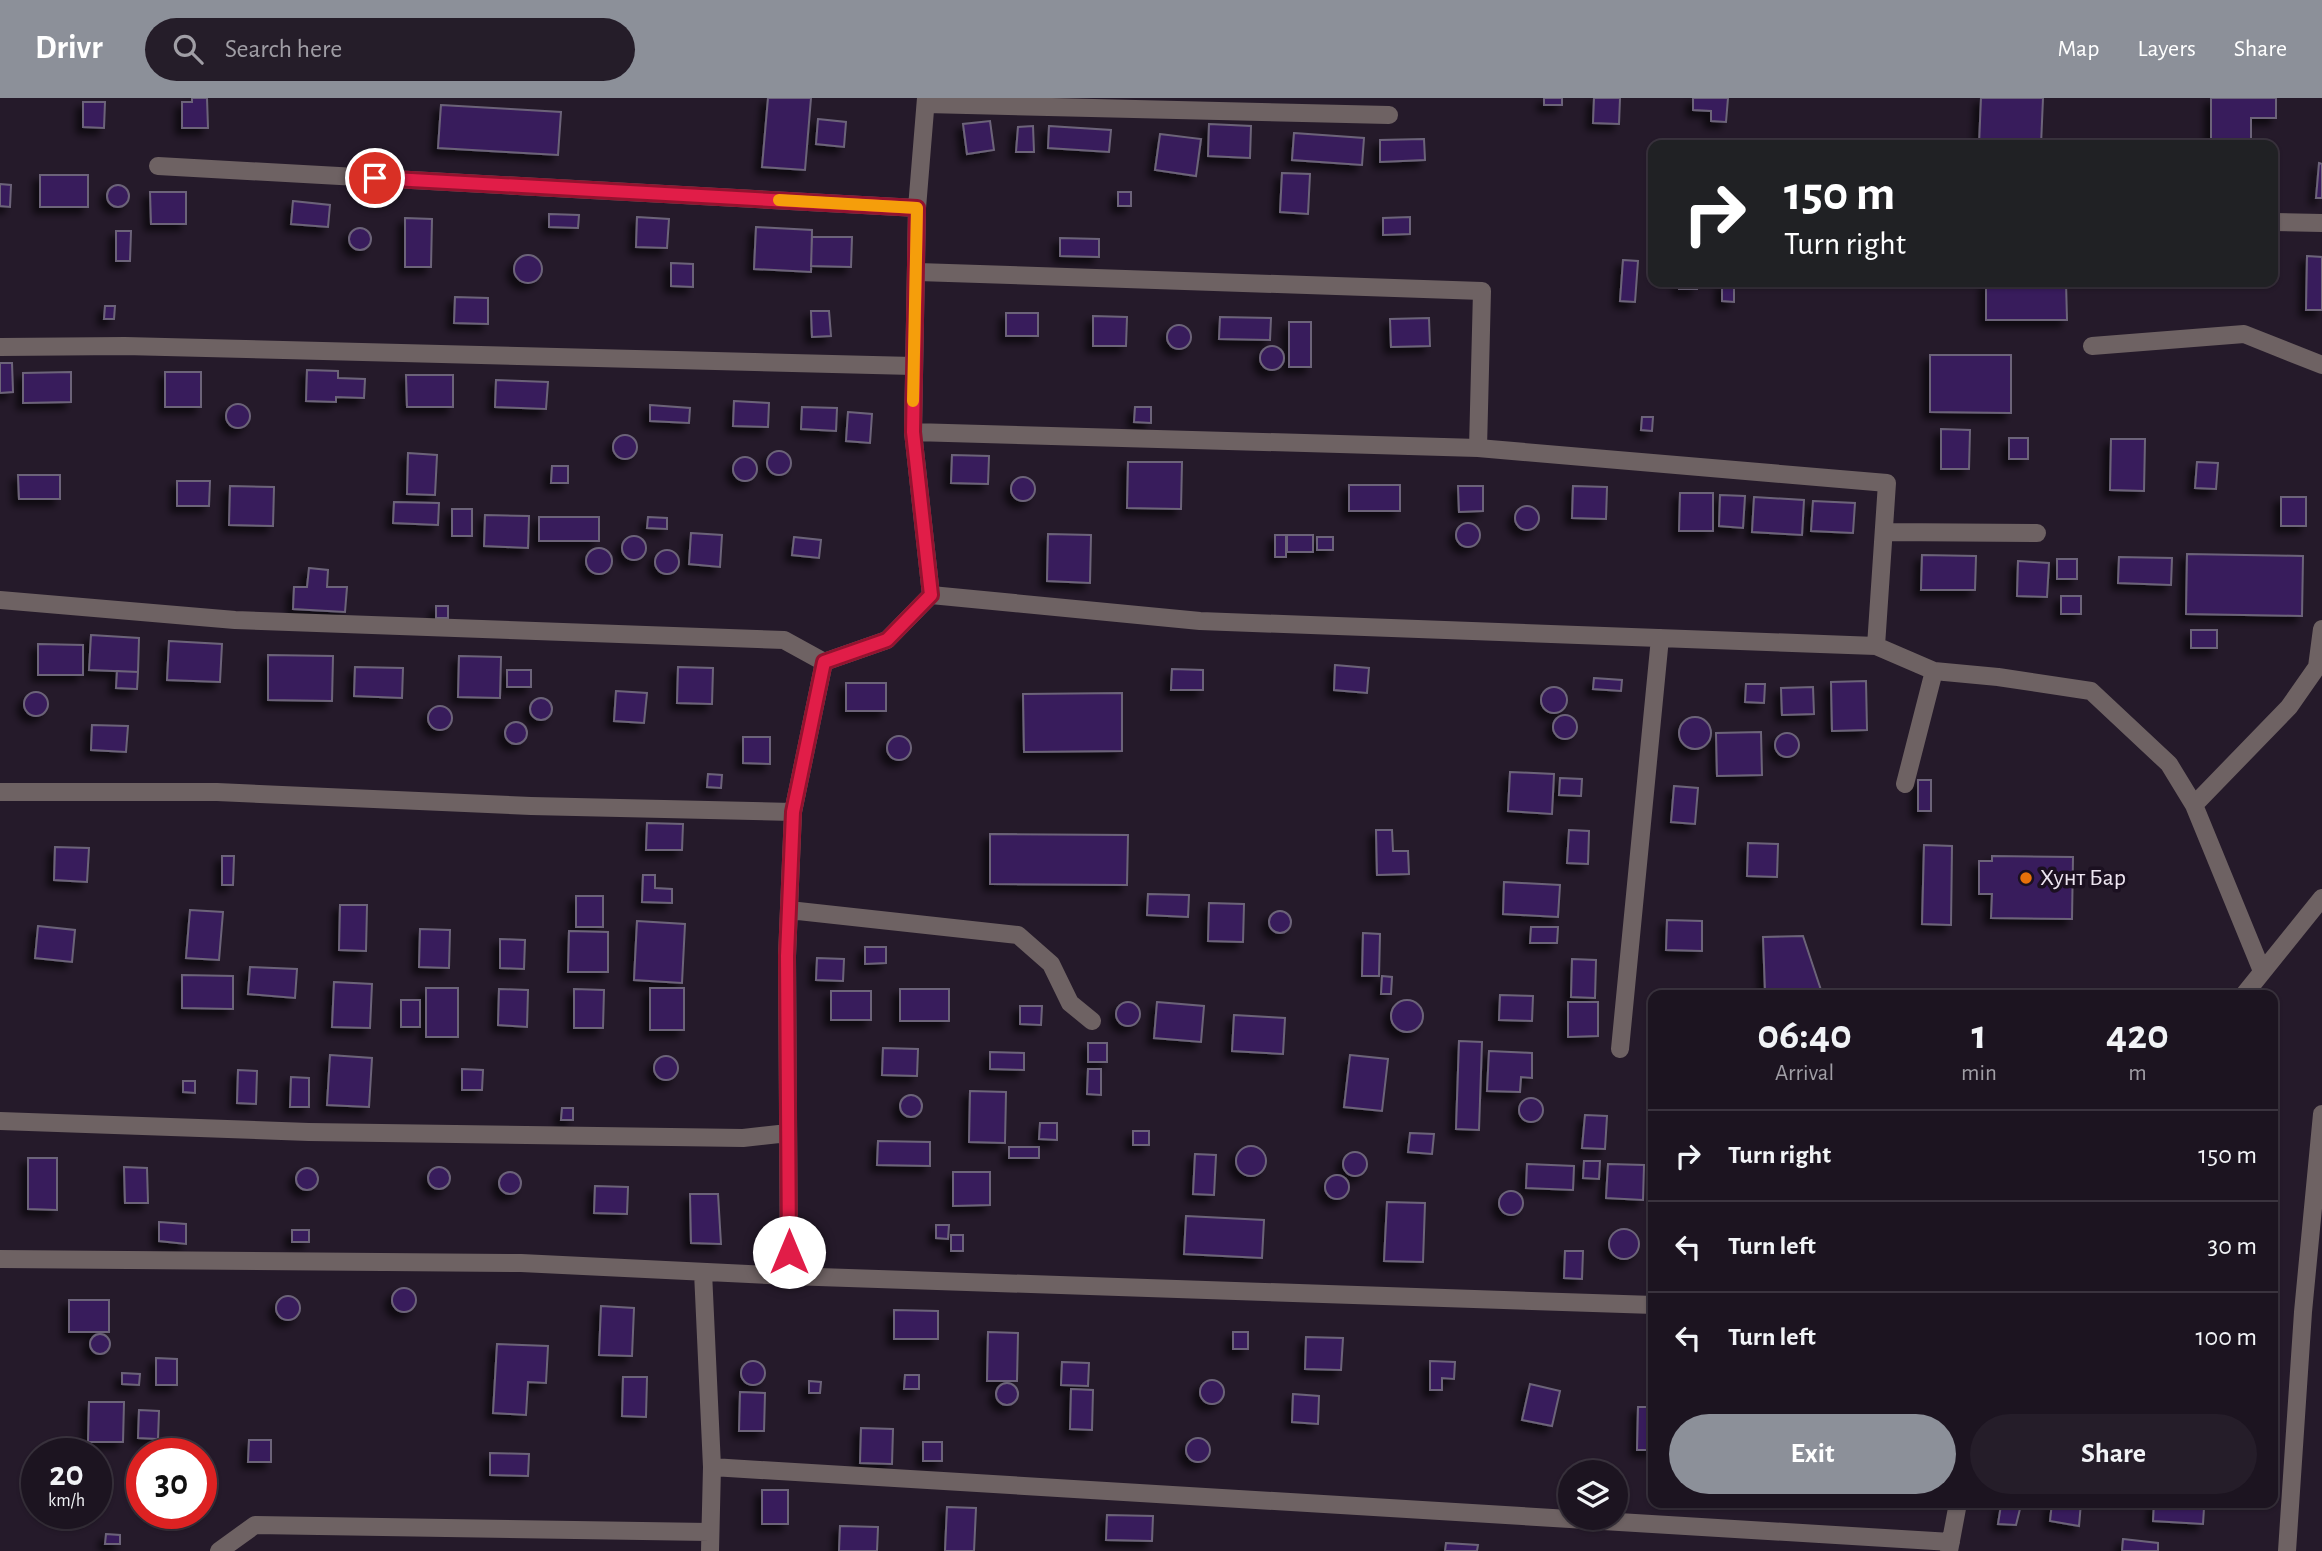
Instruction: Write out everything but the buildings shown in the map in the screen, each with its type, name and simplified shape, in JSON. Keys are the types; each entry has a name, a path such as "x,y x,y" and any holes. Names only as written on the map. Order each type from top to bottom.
{"street":[{"path":"931,595 913,432 918,272 917,208 926,101 1389,114"},
{"path":"158,166 917,208"},
{"path":"2278,222 2322,223"},
{"path":"918,272 1482,291 1478,448"},
{"path":"2092,346 2244,334 2322,365"},
{"path":"0,347 125,346 913,366"},
{"path":"913,432 1478,448 1887,483 1876,646"},
{"path":"1884,532 2037,533"},
{"path":"931,595 1200,621 1876,646 1934,671 1998,677 2091,691 2169,764 2194,806 2262,971"},
{"path":"0,600 235,620 783,640 824,662 887,640 931,595"},
{"path":"2194,806 2289,707 2317,667 2322,629"},
{"path":"1620,1049 1660,638"},
{"path":"789,1276 789,910 793,812 824,662"},
{"path":"1905,784 1934,671"},
{"path":"0,792 218,792 531,806 793,812"},
{"path":"2248,990 2322,898"},
{"path":"789,910 1018,935 1051,964 1070,1003 1092,1021"},
{"path":"2287,1551 2303,1312 2322,1114"},
{"path":"0,1121 309,1132 743,1138 788,1133"},
{"path":"0,1259 521,1263 789,1276 1648,1305"},
{"path":"703,1272 712,1467 710,1551"},
{"path":"712,1467 1950,1546 1957,1508"},
{"path":"219,1551 255,1525 709,1532"}],"slow traffic":[{"path":"779,200 917,208 918,272 913,401"}],"place":[{"name":"Хунт Бар","path":"2026,878"}],"route":[{"path":"375,178 917,208 918,272 913,432 931,595 887,640 824,662 793,812 787,956 789,1252"}]}
